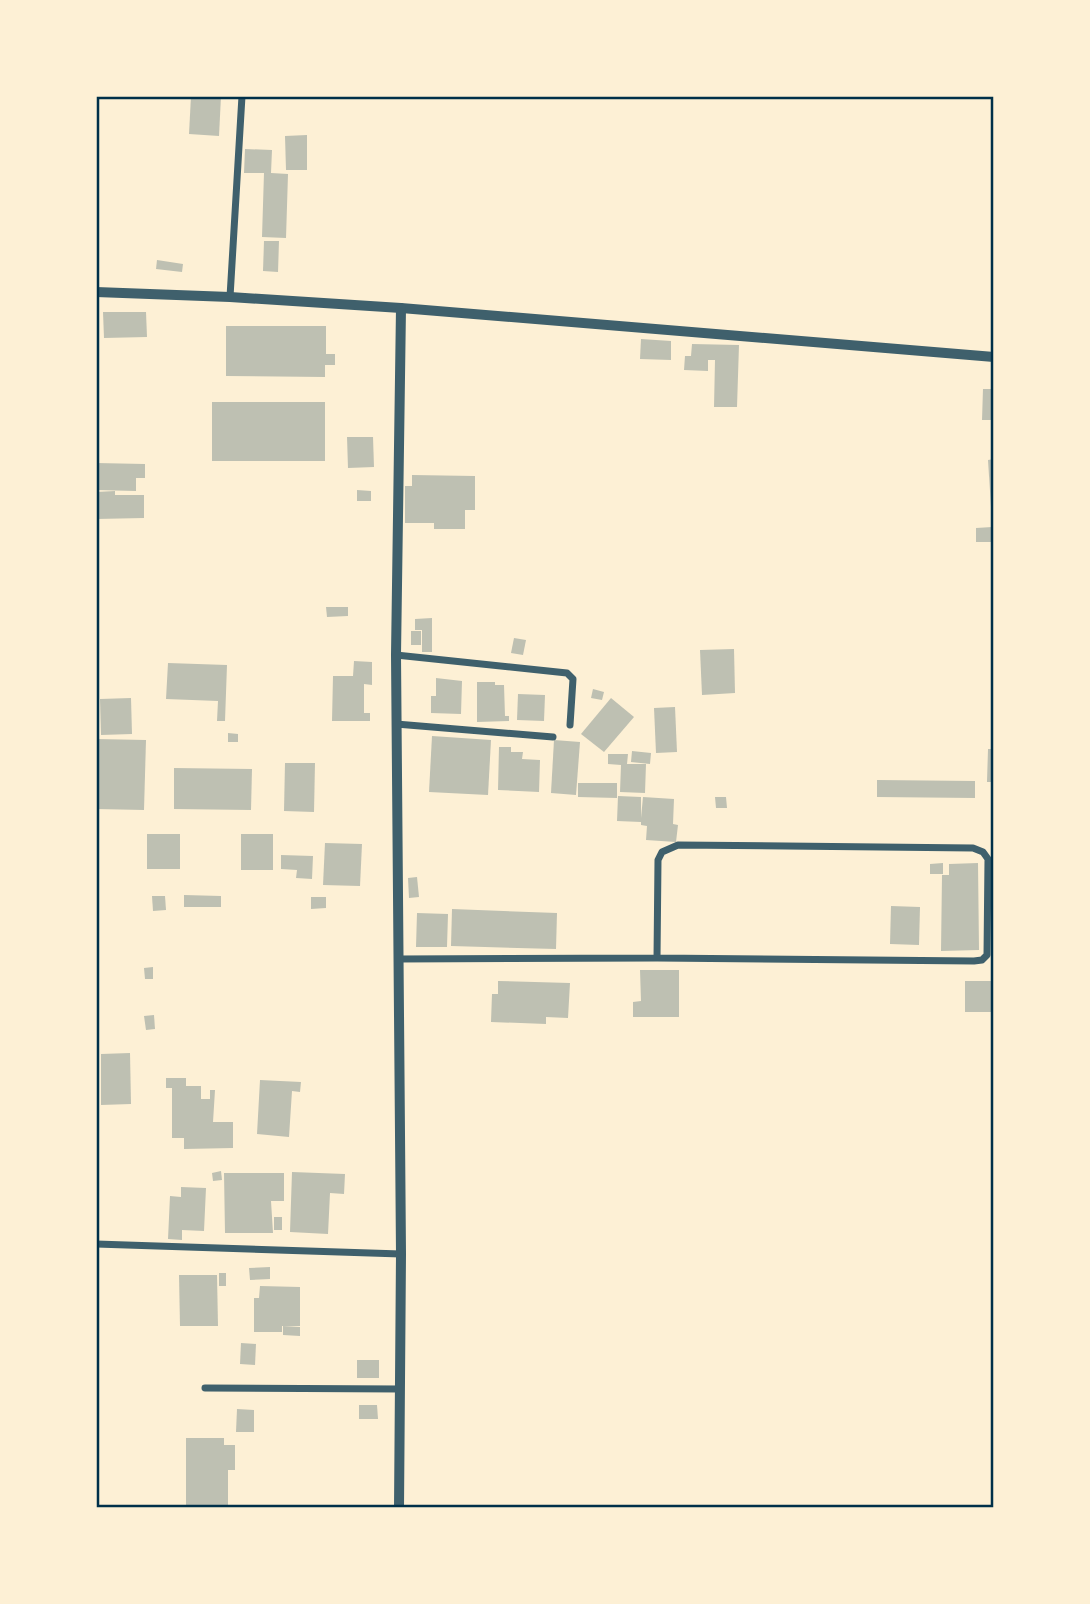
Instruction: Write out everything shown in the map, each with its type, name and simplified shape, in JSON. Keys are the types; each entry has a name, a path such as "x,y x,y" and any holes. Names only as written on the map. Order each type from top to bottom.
{"street":[{"path":"230,297 242,96"},
{"path":"96,292 401,308 994,357"},
{"path":"400,1508 401,1254 396,655 401,308"},
{"path":"396,655 567,673 573,679 570,725"},
{"path":"396,724 553,737"},
{"path":"398,960 982,960 987,955 988,859 983,852 973,848 678,845 662,852 658,860 657,958"},
{"path":"96,1244 401,1254"},
{"path":"205,1388 400,1389"}],"building":[{"path":"191,96 221,96 219,136 189,134"},
{"path":"307,135 307,170 286,170 285,136"},
{"path":"245,149 272,150 271,173 288,174 286,238 262,237 264,173 244,173"},
{"path":"264,241 279,241 278,272 263,271"},
{"path":"157,260 183,264 182,272 156,269"},
{"path":"103,312 146,312 147,337 104,338"},
{"path":"226,326 326,326 326,354 335,354 335,365 325,365 325,377 226,376"},
{"path":"641,339 671,341 671,360 640,359"},
{"path":"692,344 739,345 737,407 714,407 715,360 708,360 708,371 684,370 685,356 691,356"},
{"path":"983,389 994,389 994,420 982,420"},
{"path":"212,402 325,402 325,461 212,461"},
{"path":"347,437 373,437 374,467 348,468"},
{"path":"994,459 994,522 992,522 988,460"},
{"path":"96,463 145,464 145,478 136,478 136,491 96,490"},
{"path":"412,475 475,476 475,510 465,510 465,529 434,529 434,523 405,523 405,486 412,486"},
{"path":"357,490 371,491 371,501 357,501"},
{"path":"115,491 115,495 144,495 144,518 96,519 96,492"},
{"path":"992,527 993,542 976,542 976,528"},
{"path":"326,607 348,607 348,616 327,617"},
{"path":"432,618 432,652 422,652 422,630 415,630 415,619"},
{"path":"411,631 421,631 421,645 411,645"},
{"path":"514,638 526,640 523,655 511,653"},
{"path":"734,649 735,693 702,695 700,650"},
{"path":"354,661 372,662 372,685 364,684 364,713 370,713 370,721 332,721 333,676 353,676"},
{"path":"168,663 227,665 225,721 217,721 218,701 166,699"},
{"path":"436,678 462,681 461,714 431,713 431,696 436,696"},
{"path":"477,682 504,685 505,716 509,716 509,721 477,722"},
{"path":"593,689 604,692 602,700 591,698"},
{"path":"518,694 545,695 544,721 517,720"},
{"path":"131,698 132,734 101,735 100,699"},
{"path":"611,698 634,717 604,752 581,734"},
{"path":"675,707 677,752 656,753 654,708"},
{"path":"228,733 238,734 238,742 228,742"},
{"path":"432,736 491,740 488,795 429,792"},
{"path":"96,739 146,740 144,810 96,809"},
{"path":"554,740 580,742 576,795 551,793"},
{"path":"499,747 511,747 511,752 523,752 522,759 540,760 539,792 498,790"},
{"path":"988,749 994,749 994,782 987,782"},
{"path":"632,751 651,753 650,764 631,762"},
{"path":"608,754 628,754 627,764 646,764 645,793 620,792 621,765 608,764"},
{"path":"285,763 315,763 314,812 284,811"},
{"path":"174,768 252,769 251,810 174,809"},
{"path":"877,780 975,781 975,798 877,797"},
{"path":"578,783 617,783 617,798 578,797"},
{"path":"618,796 641,797 641,818 643,797 674,799 673,824 678,825 676,842 646,840 647,826 641,825 641,822 617,821"},
{"path":"715,797 726,797 727,808 716,808"},
{"path":"147,834 180,834 180,869 147,869"},
{"path":"241,834 273,834 273,870 241,870"},
{"path":"325,843 362,844 360,886 323,885"},
{"path":"281,855 313,856 312,879 296,878 297,870 281,869"},
{"path":"943,863 943,874 930,874 930,864"},
{"path":"978,863 979,950 941,951 942,875 949,875 949,864"},
{"path":"417,877 419,897 409,898 408,878"},
{"path":"184,895 221,896 221,907 184,907"},
{"path":"152,896 165,896 166,910 153,911"},
{"path":"311,897 326,897 326,908 311,909"},
{"path":"891,906 920,907 919,945 890,944"},
{"path":"452,909 557,913 556,949 451,946"},
{"path":"417,913 448,914 447,947 416,947"},
{"path":"153,967 153,979 145,979 144,968"},
{"path":"640,970 679,970 679,1017 633,1017 633,1002 641,1001"},
{"path":"498,981 570,983 568,1018 546,1017 546,1024 491,1022 492,994 498,994"},
{"path":"965,981 994,981 994,1012 965,1012"},
{"path":"154,1015 155,1029 146,1030 144,1016"},
{"path":"130,1053 131,1104 101,1105 101,1054"},
{"path":"166,1078 186,1078 186,1086 201,1086 201,1099 210,1099 210,1090 215,1090 213,1122 233,1122 233,1148 184,1149 184,1138 172,1138 172,1088 166,1088"},
{"path":"260,1080 301,1082 300,1092 292,1091 289,1137 257,1134"},
{"path":"221,1171 222,1180 213,1181 212,1173"},
{"path":"292,1172 345,1174 344,1194 330,1193 328,1234 290,1232"},
{"path":"224,1173 284,1173 284,1201 271,1201 273,1233 225,1233"},
{"path":"181,1187 206,1188 204,1231 182,1230 182,1240 168,1239 170,1196 181,1197"},
{"path":"274,1217 282,1217 282,1230 274,1230"},
{"path":"270,1267 270,1279 250,1280 249,1268"},
{"path":"219,1273 226,1273 226,1286 219,1286"},
{"path":"179,1275 217,1275 218,1326 180,1326"},
{"path":"260,1286 300,1287 300,1326 282,1326 282,1332 254,1332 254,1298 259,1298"},
{"path":"283,1326 300,1327 300,1336 283,1335"},
{"path":"241,1343 256,1344 255,1365 240,1364"},
{"path":"357,1360 379,1360 379,1378 357,1378"},
{"path":"359,1405 377,1405 378,1419 359,1419"},
{"path":"237,1409 254,1410 254,1432 236,1432"},
{"path":"186,1438 224,1438 224,1445 235,1445 235,1470 228,1470 228,1505 186,1508"}]}
